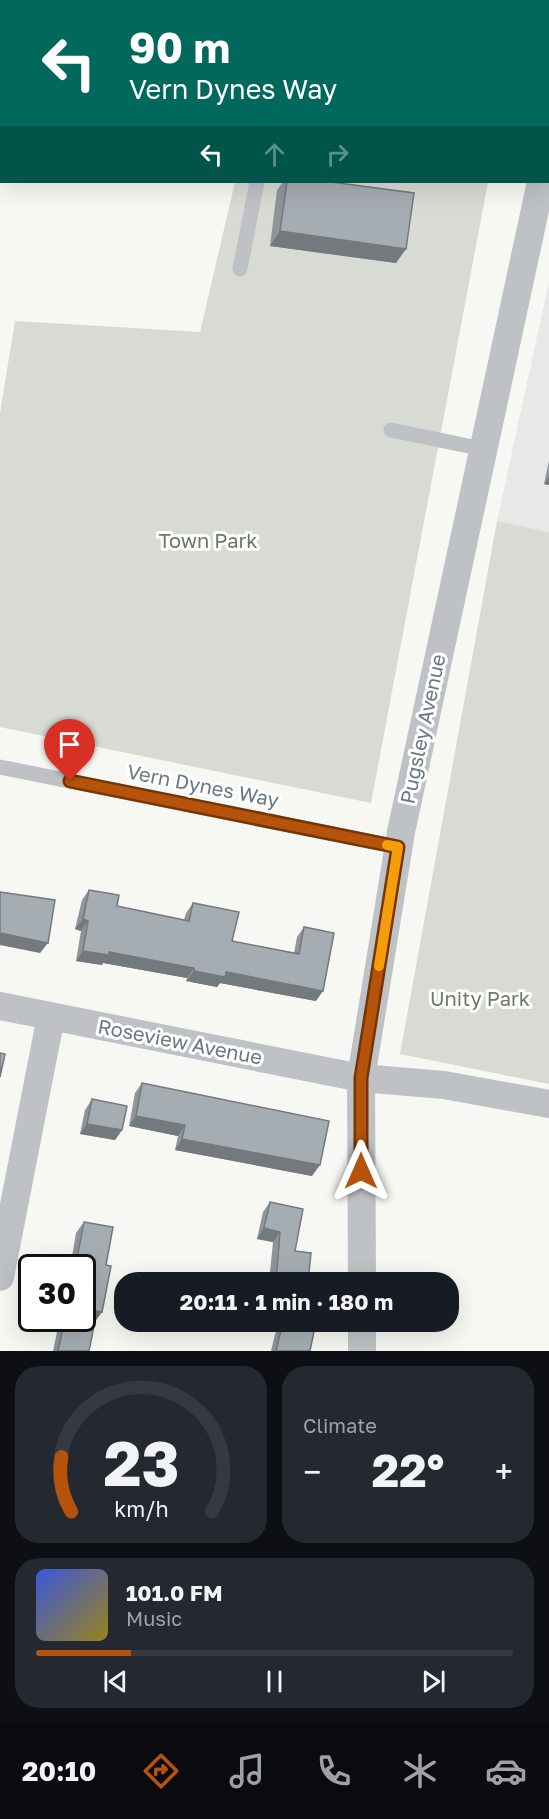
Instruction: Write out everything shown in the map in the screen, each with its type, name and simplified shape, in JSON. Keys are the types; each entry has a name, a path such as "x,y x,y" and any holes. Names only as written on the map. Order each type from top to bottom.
{"street":[{"name":"Pugsley Avenue","path":"362,1272 361,1078 398,847 541,183"},
{"name":"Roseview Avenue","path":"0,1006 361,1078 444,1085 549,1104"},
{"path":"0,1277 51,1016"},
{"path":"362,1332 362,1351"}],"lane":[{"path":"240,269 257,183"},
{"path":"391,430 483,449"},
{"name":"Vern Dynes Way","path":"0,767 398,847"}],"shaded area":[{"path":"549,282 549,532 497,521"}],"green space":[{"name":"Town Park","path":"235,183 488,183 371,803 0,727 0,413 15,321 200,332"},
{"name":"Unity Park","path":"497,521 549,532 549,1084 400,1054"}],"building":[{"path":"287,183 339,183 414,193 406,249 280,231"},
{"path":"89,890 119,895 117,906 189,921 193,903 239,912 232,941 299,954 304,927 334,933 323,991 226,972 225,977 194,971 194,968 109,952 109,955 83,951 88,921 83,919"},
{"path":"0,892 55,900 48,943 0,933"},
{"path":"0,1053 5,1054 0,1077"},
{"path":"142,1083 329,1121 320,1165 182,1139 185,1125 136,1116"},
{"path":"92,1099 127,1106 122,1130 87,1124"},
{"path":"270,1202 303,1209 295,1251 311,1253 309,1272 277,1272 280,1232 264,1228"},
{"path":"84,1222 113,1227 106,1265 111,1266 102,1312 97,1311 96,1316 96,1254 78,1254"},
{"path":"62,1332 93,1332 89,1351 58,1351"},
{"path":"281,1332 314,1332 310,1351 276,1351"}],"slow traffic":[{"path":"379,966 398,847 387,845"}],"route":[{"path":"70,781 398,847 361,1078 361,1171"}]}
